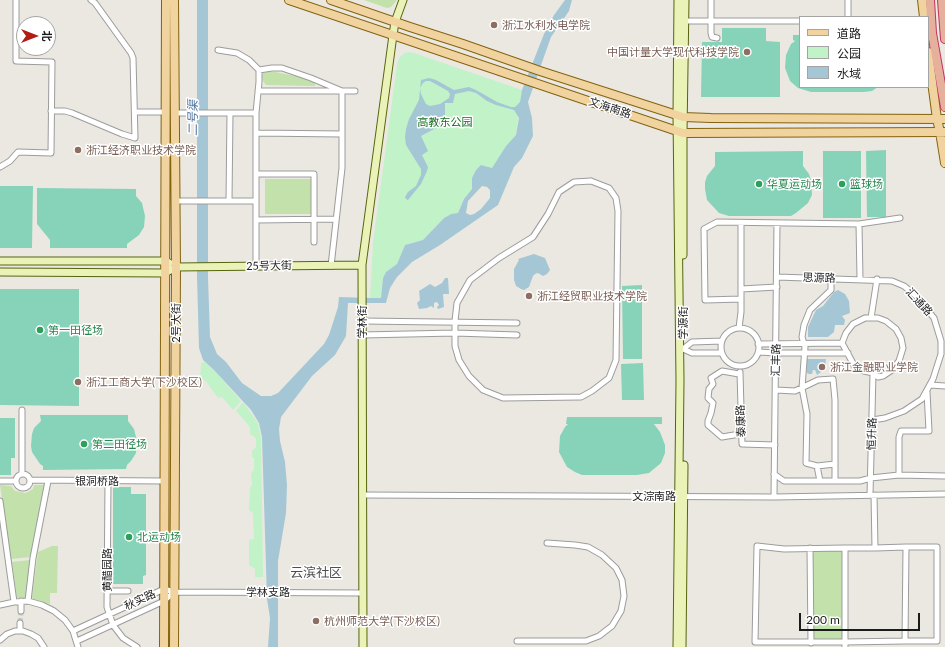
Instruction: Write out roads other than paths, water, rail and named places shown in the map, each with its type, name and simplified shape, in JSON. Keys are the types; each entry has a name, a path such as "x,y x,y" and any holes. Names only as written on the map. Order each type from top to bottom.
{"highway":[{"path":"930,0 932,33 945,107"},
{"path":"942,0 945,39"}],"main road":[{"name":"2号大街","path":"164,647 166,0"},
{"name":"2号大街","path":"174,0 176,201 174,647"},
{"name":"文海南路","path":"289,0 680,132 943,132"},
{"name":"文海南路","path":"331,0 540,71 680,116 710,118 941,119"},
{"name":"学林街","path":"363,647 362,265 393,35 395,22 402,0"},
{"path":"678,0 680,116"},
{"name":"学源街","path":"682,647 681,496 683,349 680,116 685,0"},
{"path":"922,0 924,16"},
{"path":"929,57 943,132 945,163"},
{"path":"677,647 681,496 680,132"},
{"name":"25号大街","path":"0,261 165,261 176,267"},
{"name":"25号大街","path":"0,272 165,272 176,267 362,265"}],"street":[{"path":"0,167 10,161 18,152 51,153 52,62 16,61 16,0"},
{"path":"51,111 65,111 72,113 135,138 133,58 96,3 91,0"},
{"path":"711,0 710,33 712,37 717,38"},
{"path":"848,0 848,16"},
{"path":"684,21 799,21"},
{"path":"218,50 237,53 249,60 259,70 256,113 256,266"},
{"path":"259,70 282,68 342,91"},
{"path":"258,91 355,92"},
{"path":"331,266 342,168 342,91"},
{"path":"135,112 165,112"},
{"path":"175,113 256,113"},
{"path":"229,201 230,113"},
{"path":"256,133 342,134"},
{"path":"256,174 314,174 314,242"},
{"path":"591,181 609,188 616,198 618,211 616,360 609,378 592,391 581,397 503,398 483,390 469,376 459,360 455,346 454,322 457,303 470,280 482,269 532,237 548,214 559,192 574,182 591,181"},
{"path":"176,201 256,201"},
{"path":"741,299 705,300 704,229 717,222 859,224 900,218"},
{"path":"256,220 336,219"},
{"path":"739,328 741,299 741,223"},
{"name":"汇丰路","path":"774,497 777,223"},
{"path":"859,224 860,279"},
{"name":"思源路","path":"777,277 860,279"},
{"path":"831,278 831,290 810,310 804,325 802,337 804,348 802,388 807,414 806,463 817,466 835,464"},
{"name":"汇通路","path":"860,279 892,281 904,286 916,296 934,318 940,341 941,354 938,367 922,398 904,412 885,418 872,420"},
{"path":"871,318 877,279"},
{"path":"741,289 777,287"},
{"path":"865,318 871,318 886,321 893,325 899,333 902,348 899,361 892,370 883,376 878,377 873,373 855,367 842,342 843,338 853,324 865,318"},
{"path":"362,321 517,323"},
{"path":"739,328 753,333 758,344 759,352 751,362 742,366 730,364 726,360 721,349 722,341 726,333 739,328"},
{"path":"362,335 454,333 517,334"},
{"path":"722,341 692,342 683,349 692,353 722,353"},
{"path":"758,344 842,342"},
{"path":"759,352 848,353"},
{"name":"泰康路","path":"742,366 739,374 740,434 742,444 775,445"},
{"path":"739,374 722,371 710,378 712,384 708,389 708,398 713,403 708,425 722,437 740,434"},
{"name":"恒升路","path":"873,373 871,478 875,548"},
{"path":"776,390 795,391 818,380 833,379 836,400 835,481"},
{"path":"930,385 945,386"},
{"path":"899,475 899,437 901,431 929,431 926,391"},
{"path":"22,410 22,473"},
{"path":"817,466 820,481"},
{"path":"15,481 17,486 24,488 28,485 30,480 28,475 22,473"},
{"path":"15,481 17,476 22,473"},
{"path":"774,474 784,481 860,481 871,478 899,475 945,476"},
{"name":"银洞桥路","path":"30,480 164,481"},
{"path":"28,601 32,563 48,480"},
{"path":"0,481 15,481"},
{"name":"黄醋园路","path":"108,481 107,607 113,624 123,638 137,647"},
{"name":"文淙南路","path":"362,495 774,497 945,494"},
{"path":"0,501 14,602"},
{"path":"517,641 586,641 599,636 612,626 621,611 624,596 622,580 616,568 602,555 588,547 547,543"},
{"path":"757,546 784,549 875,548 936,547 937,641 845,644 755,642 757,546"},
{"path":"905,641 906,547"},
{"path":"810,548 811,643"},
{"path":"845,548 845,644"},
{"name":"秋实路","path":"73,631 164,589 174,592 164,602 77,641"},
{"path":"107,591 128,591"},
{"name":"学林支路","path":"174,592 363,593"},
{"path":"0,606 14,602 28,601 42,605 54,611 65,620 73,631 78,647"},
{"path":"21,611 22,602"},
{"path":"20,623 20,631"},
{"path":"0,640 7,634 20,631 38,638 44,647"}],"water":[{"path":"197,0 208,0 208,277 210,337 217,354 226,362 242,383 261,396 271,396 278,393 324,344 329,335 338,307 339,297 381,298 383,278 386,272 397,264 405,245 423,240 444,218 451,214 458,213 464,199 472,189 472,178 476,170 481,165 492,168 506,146 516,135 519,118 514,110 496,105 487,101 476,93 469,91 455,94 453,103 445,103 445,125 436,125 436,128 421,136 428,151 422,155 428,167 421,184 408,200 406,199 405,197 408,192 416,186 421,175 421,169 406,145 405,137 409,119 419,100 420,89 426,104 430,106 440,104 449,98 450,94 448,91 430,81 423,83 420,88 421,80 429,78 436,80 454,90 469,87 497,102 515,107 520,102 522,90 544,34 554,15 565,0 572,0 569,11 551,37 528,102 532,118 533,136 522,158 514,167 498,205 440,245 412,262 397,277 390,288 386,303 348,303 346,336 335,355 312,376 281,417 279,429 280,441 285,462 287,485 286,513 278,561 278,647 268,647 270,618 267,599 262,437 259,423 251,410 203,360 199,348 197,277","holes":["482,186 487,187 490,190 490,198 481,209 470,215 466,213 468,201"]},
{"path":"534,254 545,258 550,270 543,276 538,273 535,274 529,287 524,290 516,286 514,280 514,269 519,260 518,259"},
{"path":"445,278 448,278 449,294 443,294 444,307 438,309 437,307 439,305 437,302 434,303 434,308 431,306 419,309 417,303 420,300 419,291 430,284 435,287 442,283"},
{"path":"838,290 845,294 849,301 850,313 842,316 845,320 844,325 835,325 834,332 828,337 808,337 808,327 816,310 823,306 834,292"},
{"path":"807,359 826,359 825,369 817,375 815,370 813,370 812,374 807,373"}],"tunnel":[{"path":"20,623 21,611"}],"place":[{"name":"浙江水利水电学院","path":"494,25"},
{"name":"中国计量大学现代科技学院","path":"747,52"},
{"name":"浙江经济职业技术学院","path":"78,150"},
{"name":"华夏运动场","path":"759,184"},
{"name":"篮球场","path":"842,184"},
{"name":"浙江经贸职业技术学院","path":"529,296"},
{"name":"第一田径场","path":"40,330"},
{"name":"浙江金融职业学院","path":"822,367"},
{"name":"浙江工商大学(下沙校区)","path":"78,382"},
{"name":"第二田径场","path":"84,444"},
{"name":"北运动场","path":"129,537"},
{"name":"杭州师范大学(下沙校区)","path":"316,621"}],"district":[{"name":"云滨社区","path":"316,573"}],"water label":[{"name":"二号渠","path":"193,118"}],"park label":[{"name":"高教东公园","path":"445,122"}]}
